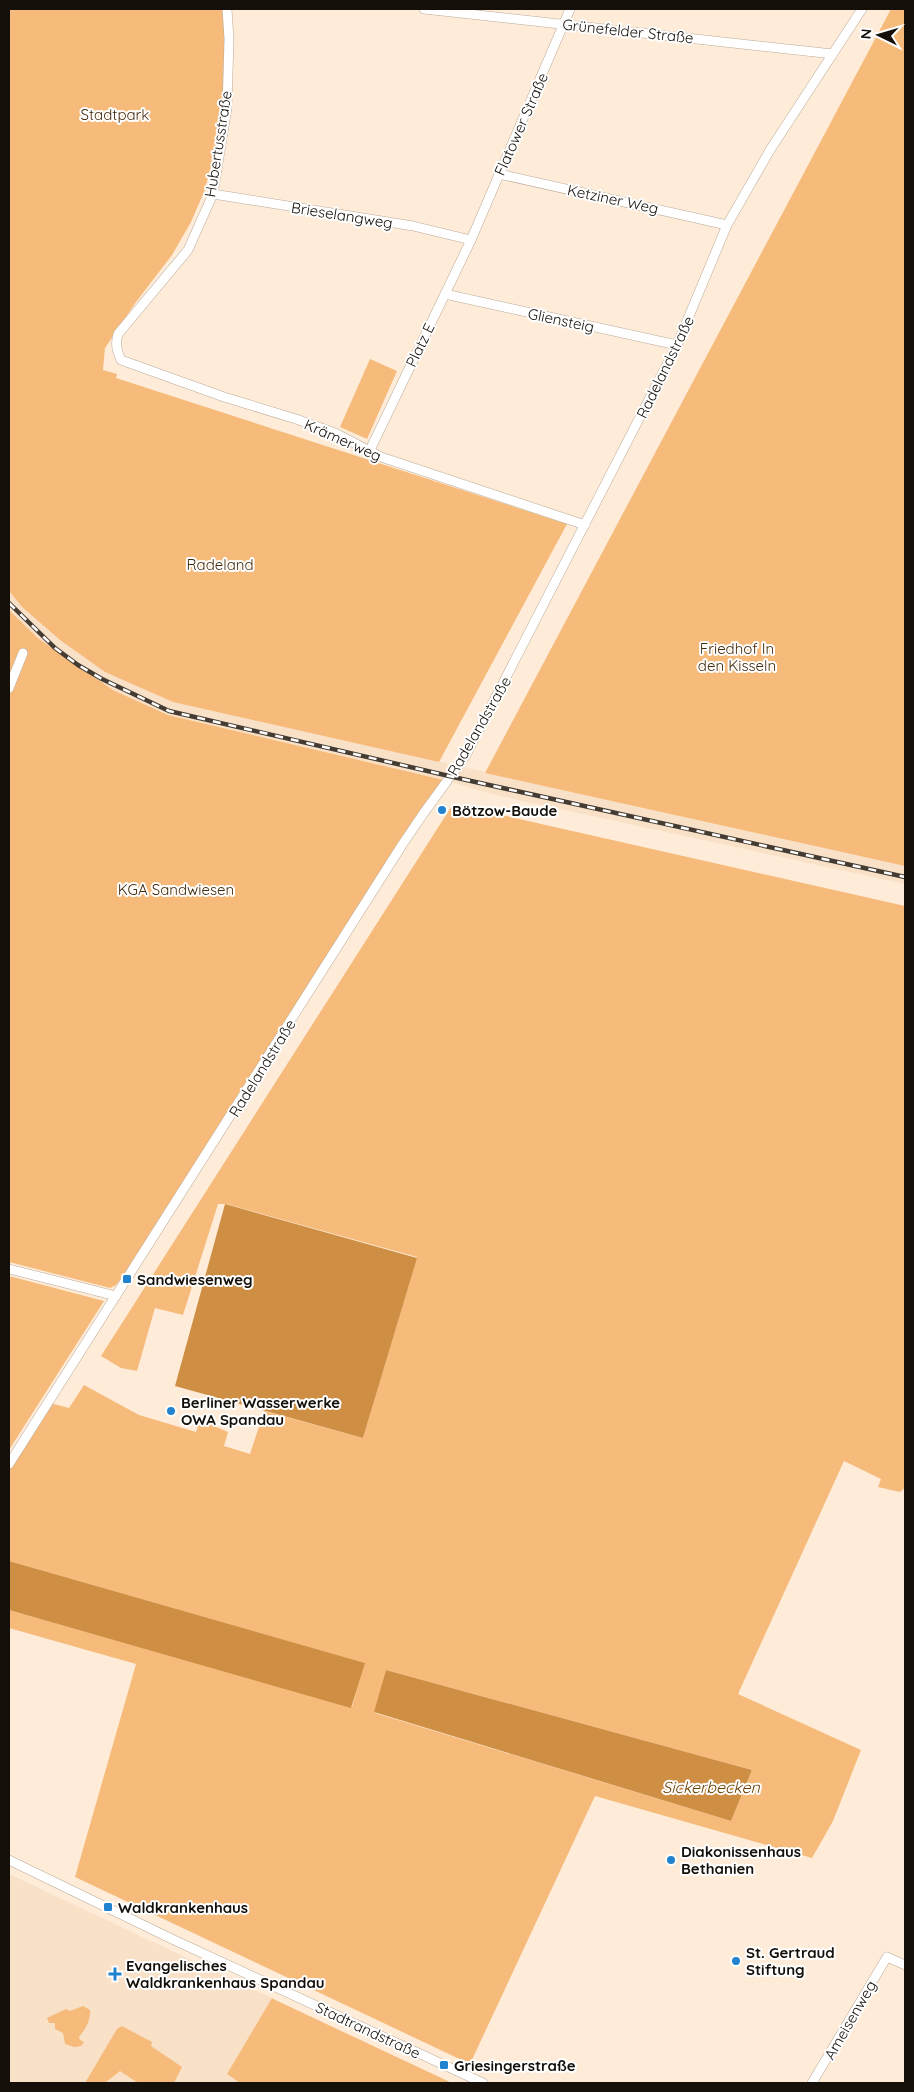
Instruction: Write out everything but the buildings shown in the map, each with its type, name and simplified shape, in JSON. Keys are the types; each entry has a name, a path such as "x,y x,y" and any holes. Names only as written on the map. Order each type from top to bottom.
{"street":[{"name":"Hubertusstraße","path":"116,340 118,334 188,250 213,194 227,108 229,39 226,9"},
{"name":"Grünefelder Straße","path":"424,9 833,54"},
{"name":"Flatower Straße","path":"471,240 570,9"},
{"name":"Radelandstraße","path":"9,1464 407,838 466,755 677,345 727,225 770,150 862,9"},
{"name":"Ketziner Weg","path":"499,174 727,225"},
{"name":"Brieselangweg","path":"213,194 412,226 471,240"},
{"name":"Platz E","path":"370,450 471,240"},
{"name":"Gliensteig","path":"445,294 677,345"},
{"name":"Krämerweg","path":"116,340 121,360 224,397 335,433 381,457 585,525"},
{"path":"9,688 23,653"},
{"path":"9,1269 116,1296"},
{"name":"Stadtrandstraße","path":"9,1860 178,1942 483,2083"},
{"name":"Ameisenweg","path":"814,2083 887,1957 905,1965"}],"shaded area":[{"path":"9,591 22,607 60,640 173,702 905,866 905,884 491,794 448,781 168,715 113,690 39,639 9,610"},
{"name":"Evangelisches Waldkrankenhaus Spandau","path":"9,1874 452,2083 9,2083"}],"green space":[{"name":"Radeland","path":"9,9 223,9 223,25 226,34 225,90 217,146 204,192 191,222 172,255 136,302 105,348 103,370 117,374 116,378 567,524 439,762 173,702 105,672 60,640 22,607 9,591"},
{"name":"Friedhof In den Kisseln","path":"891,9 905,9 905,866 485,773"},
{"path":"370,359 397,371 367,439 340,427"},
{"name":"KGA Sandwiesen","path":"9,610 39,639 113,690 168,715 448,781 174,1206 116,1285 110,1288 9,1262"},
{"path":"453,804 905,906 905,1488 900,1492 878,1487 881,1479 844,1461 738,1694 861,1750 833,1821 812,1858 595,1796 470,2064 75,1877 136,1664 9,1628 9,1610 352,1707 364,1663 9,1561 9,1471 14,1458 50,1403 69,1408 84,1385 139,1415 196,1432 200,1420 228,1432 224,1446 250,1454 264,1411 363,1438 417,1257 226,1204 218,1204 183,1315 155,1308 137,1371 121,1368 101,1356","holes":["386,1670 752,1770 731,1821 375,1713"]},
{"path":"9,1276 104,1301 9,1450"},
{"path":"272,1998 452,2083 240,2083 227,2074"},
{"path":"83,2006 90,2010 89,2021 79,2037 84,2042 81,2046 74,2047 65,2044 63,2033 55,2029 55,2023 49,2023 47,2018 66,2009 70,2011"},
{"path":"122,2026 152,2042 151,2046 182,2067 174,2083 138,2083 120,2071 105,2083 85,2083 117,2029"}],"water":[{"path":"225,1204 417,1258 363,1438 175,1386"},
{"path":"9,1561 365,1663 351,1708 9,1610"},
{"name":"Sickerbecken","path":"386,1670 752,1770 731,1821 374,1712"}],"railway":[{"path":"9,603 55,648 78,665 102,679 169,711 462,779 905,877"}],"place":[{"name":"Bötzow-Baude","path":"442,810"},
{"name":"Sandwiesenweg","path":"127,1279"},
{"name":"Berliner Wasserwerke OWA Spandau","path":"171,1411"},
{"name":"Diakonissenhaus Bethanien","path":"671,1860"},
{"name":"Waldkrankenhaus","path":"108,1907"},
{"name":"St. Gertraud Stiftung","path":"736,1961"},
{"name":"Evangelisches Waldkrankenhaus Spandau","path":"115,1974"},
{"name":"Griesingerstraße","path":"444,2065"}],"park label":[{"name":"Stadtpark","path":"115,114"}]}
